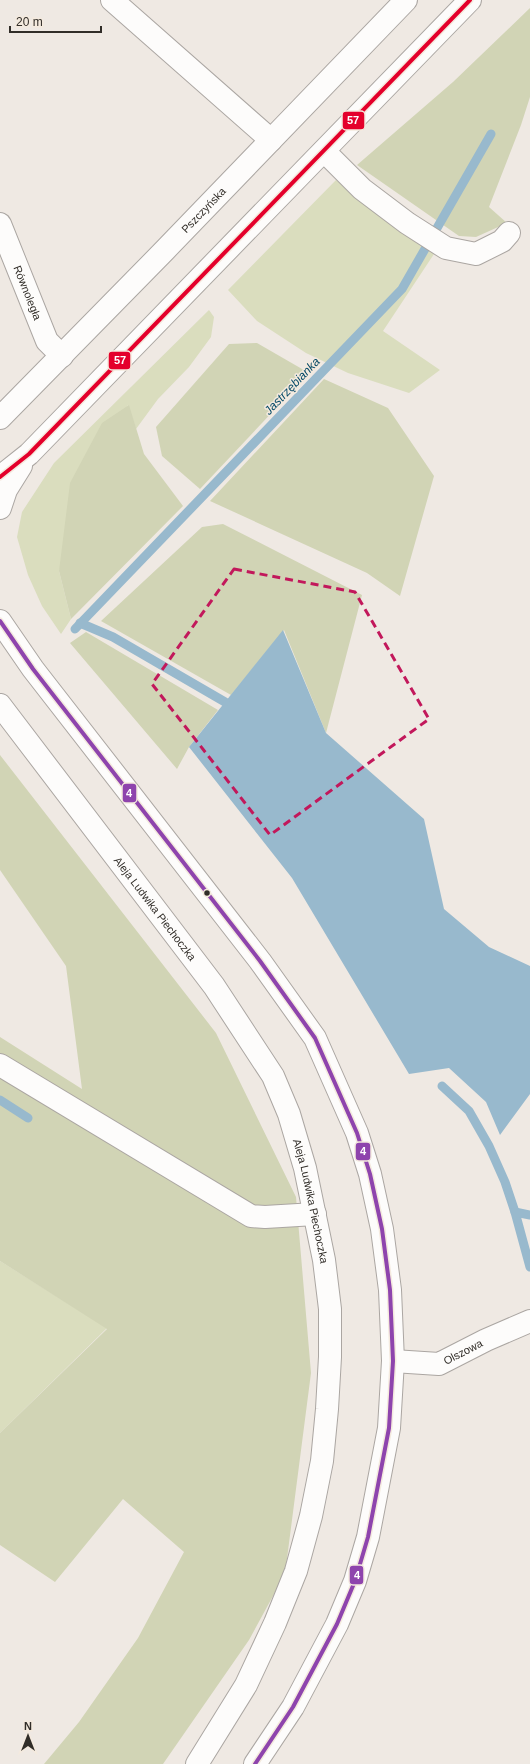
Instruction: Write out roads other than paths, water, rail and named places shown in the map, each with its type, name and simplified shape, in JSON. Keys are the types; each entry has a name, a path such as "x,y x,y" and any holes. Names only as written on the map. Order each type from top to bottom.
{"main road":[{"path":"112,0 271,140"},
{"name":"Pszczyńska","path":"0,418 62,356 406,0"},
{"path":"0,477 29,454 470,0"},
{"path":"324,151 362,189 407,223 446,248 476,254 502,241 509,233"},
{"name":"Równoległa","path":"0,224 47,341 62,356"},
{"path":"0,508 6,490 29,454"},
{"path":"0,621 33,669 260,961 315,1038 357,1133 370,1174 382,1229 390,1290 393,1361 389,1428 381,1472 368,1537 355,1581 338,1624 293,1707 255,1764"},
{"name":"Aleja Ludwika Piechoczka","path":"0,705 214,986 273,1076 289,1114 305,1168 324,1260 330,1309 330,1357 322,1461 311,1516 296,1571 275,1624 246,1685 197,1764"},
{"path":"0,1065 251,1216 265,1217 315,1214"},
{"name":"Olszowa","path":"393,1361 439,1364 486,1340 530,1321"}],"water":[{"path":"283,630 326,733 424,819 444,909 489,947 530,966 530,1094 500,1135 486,1102 449,1068 409,1074 292,878 189,747"}],"waterway":[{"name":"Jastrzębianka","path":"75,629 402,289 491,134"},
{"path":"80,623 113,637 225,702"},
{"path":"442,1086 469,1111 489,1146 505,1182 530,1267"},
{"path":"0,1100 28,1118"},
{"path":"515,1212 530,1215"}]}
